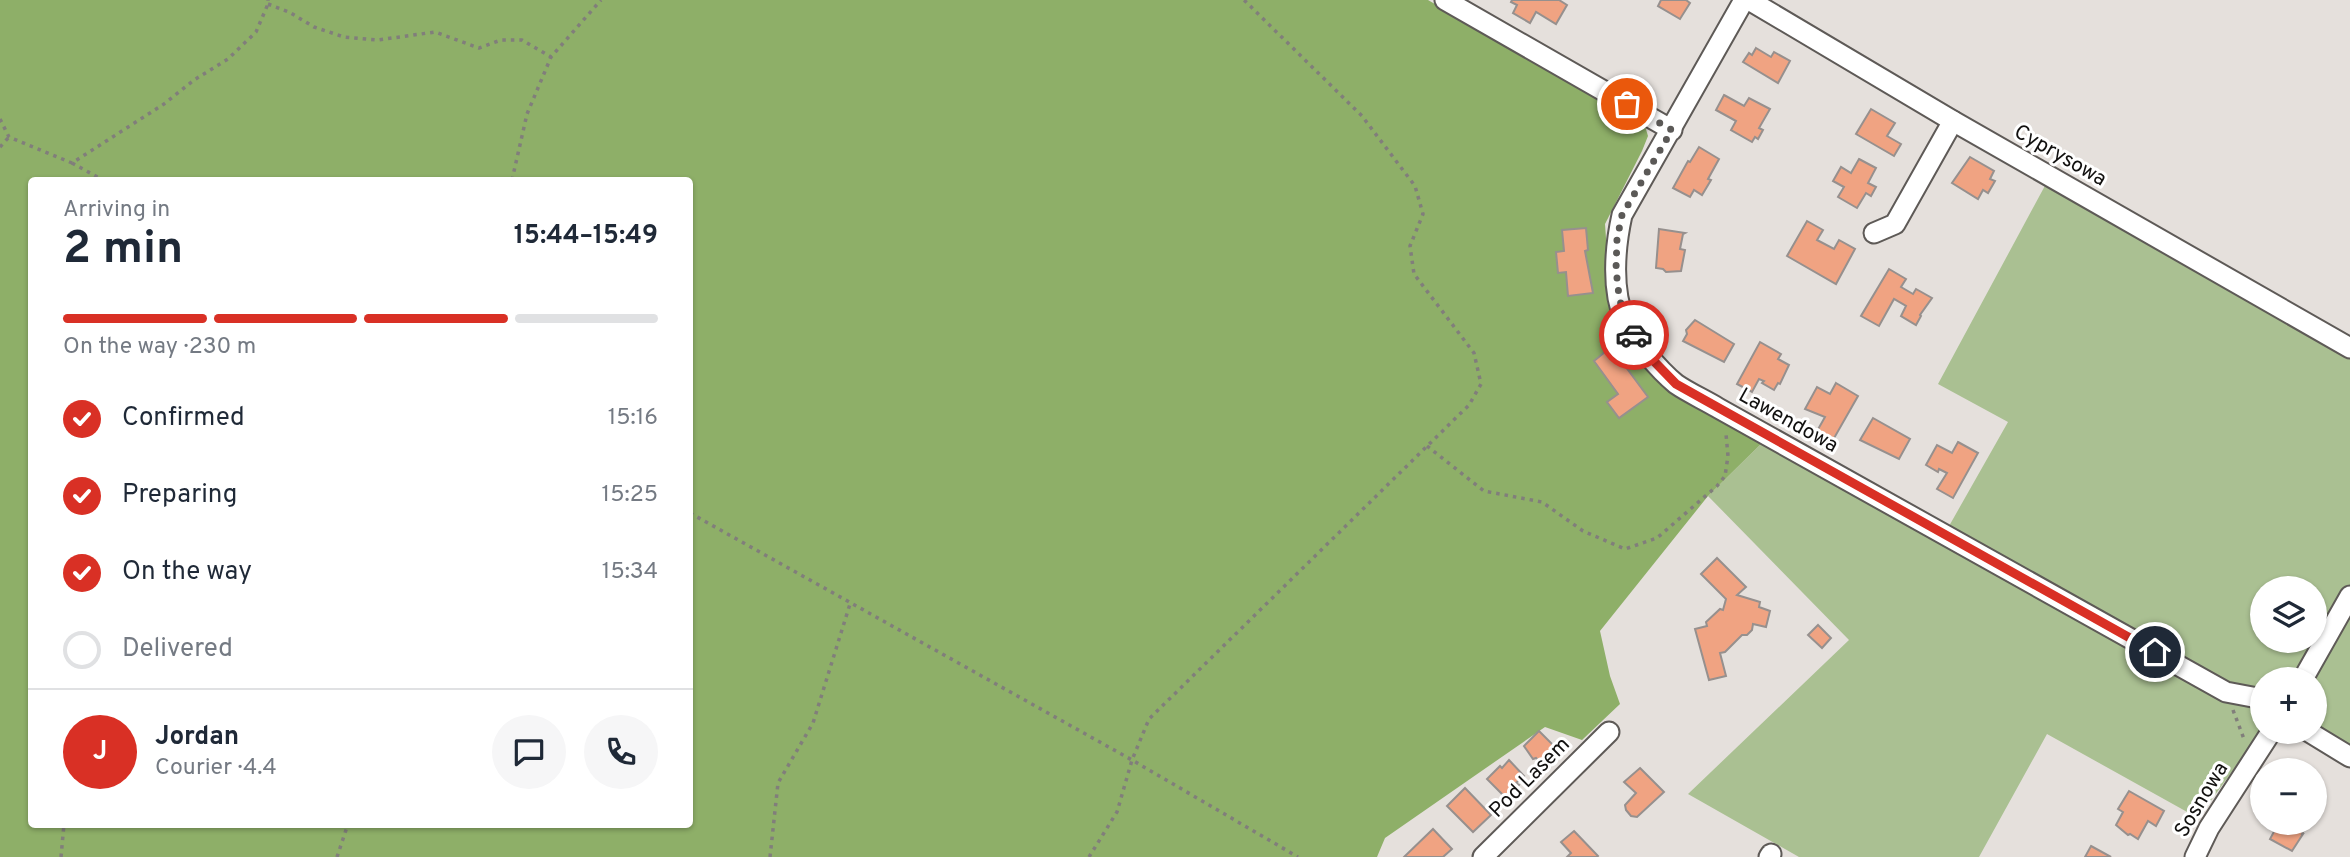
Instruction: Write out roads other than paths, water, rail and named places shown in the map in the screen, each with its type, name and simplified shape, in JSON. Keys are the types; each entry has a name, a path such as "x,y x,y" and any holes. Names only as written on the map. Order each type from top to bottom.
{"street":[{"path":"1445,0 1672,130"},
{"name":"Lawendowa","path":"1746,0 1622,215 1617,239 1619,296 1625,321 1646,353 1676,384 2226,692 2250,697"},
{"name":"Cyprysowa","path":"1746,0 2350,348"},
{"path":"1874,233 1895,224 1953,121"},
{"path":"2310,667 2350,596"},
{"name":"Pod Lasem","path":"1483,857 1609,732"},
{"path":"2327,743 2350,757"},
{"name":"Sosnowa","path":"2195,857 2209,828 2263,744"}]}
